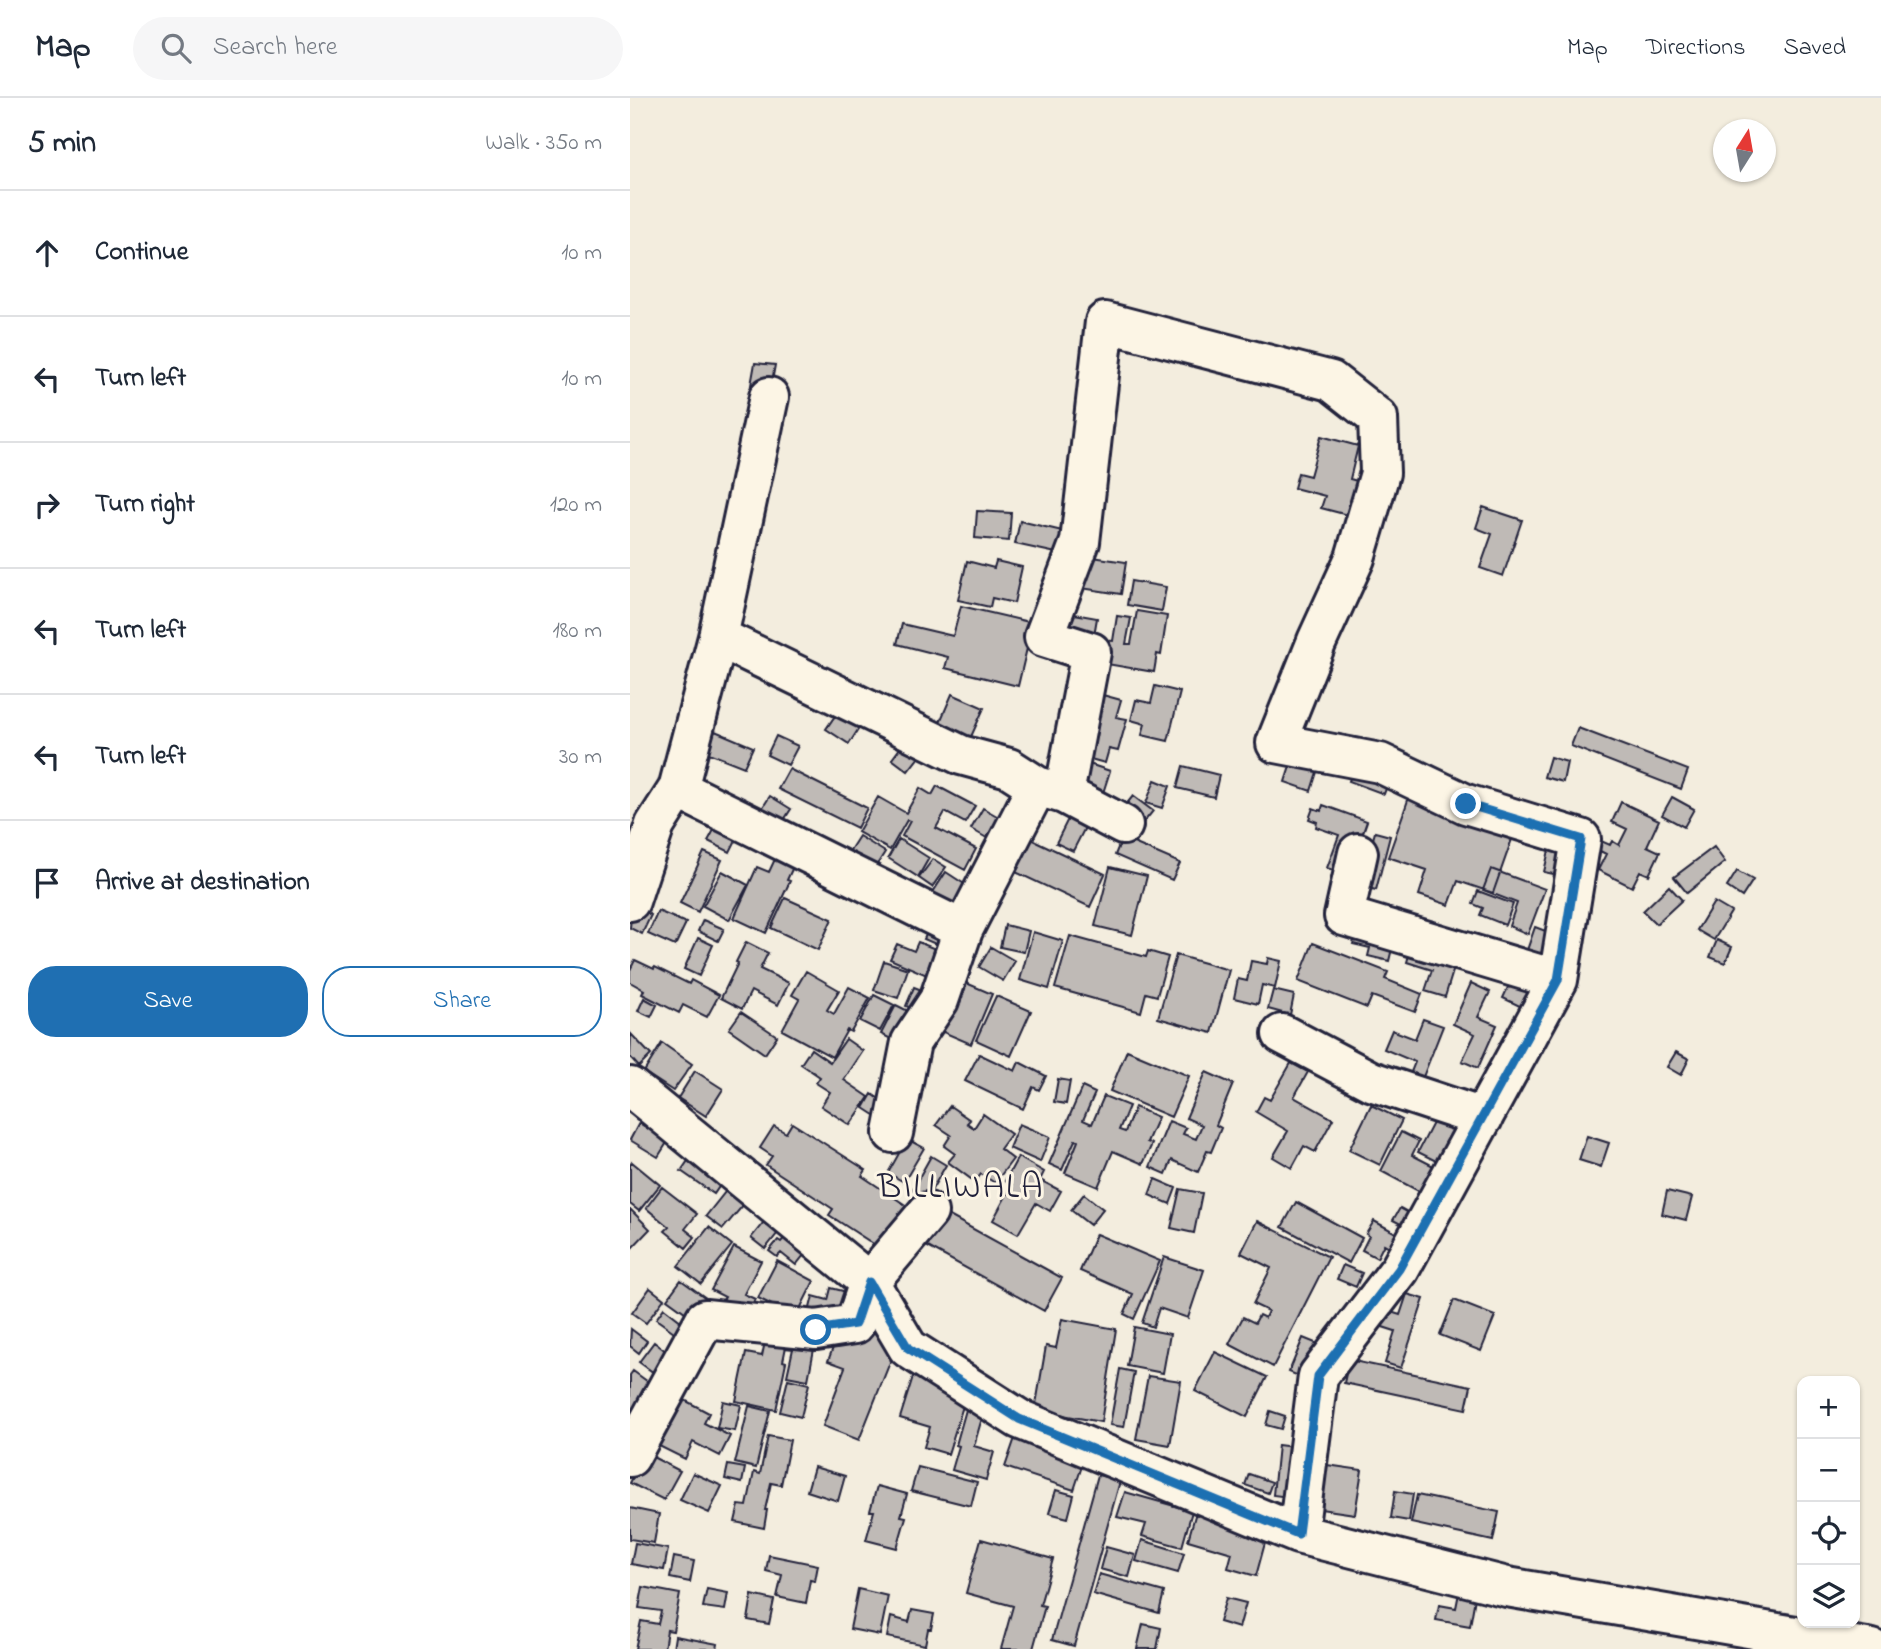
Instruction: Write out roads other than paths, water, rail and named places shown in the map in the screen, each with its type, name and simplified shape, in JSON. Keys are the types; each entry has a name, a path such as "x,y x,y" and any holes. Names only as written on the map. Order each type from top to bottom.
{"street":[{"path":"893,1133 911,1042 939,1000 963,930 1050,790 1091,652 1044,637 1080,542 1105,322 1331,381 1378,418 1380,473 1355,558 1317,640 1276,743 1380,763 1466,804 1581,839 1558,980 1399,1269 1318,1376 1298,1534"},
{"path":"630,901 643,817 678,789 718,637 769,397"},
{"path":"718,637 961,754 1009,768 1123,825"},
{"path":"678,789 963,930"},
{"path":"1358,853 1344,916 1558,980"},
{"path":"1282,1034 1371,1081 1483,1118"},
{"path":"630,1087 869,1282 908,1348 1019,1419 1298,1534 1507,1587 1872,1649"},
{"path":"630,1457 705,1319 816,1330 855,1324 869,1282 928,1212"}],"district":[{"name":"BILLIWALA","path":"961,1185"}]}
